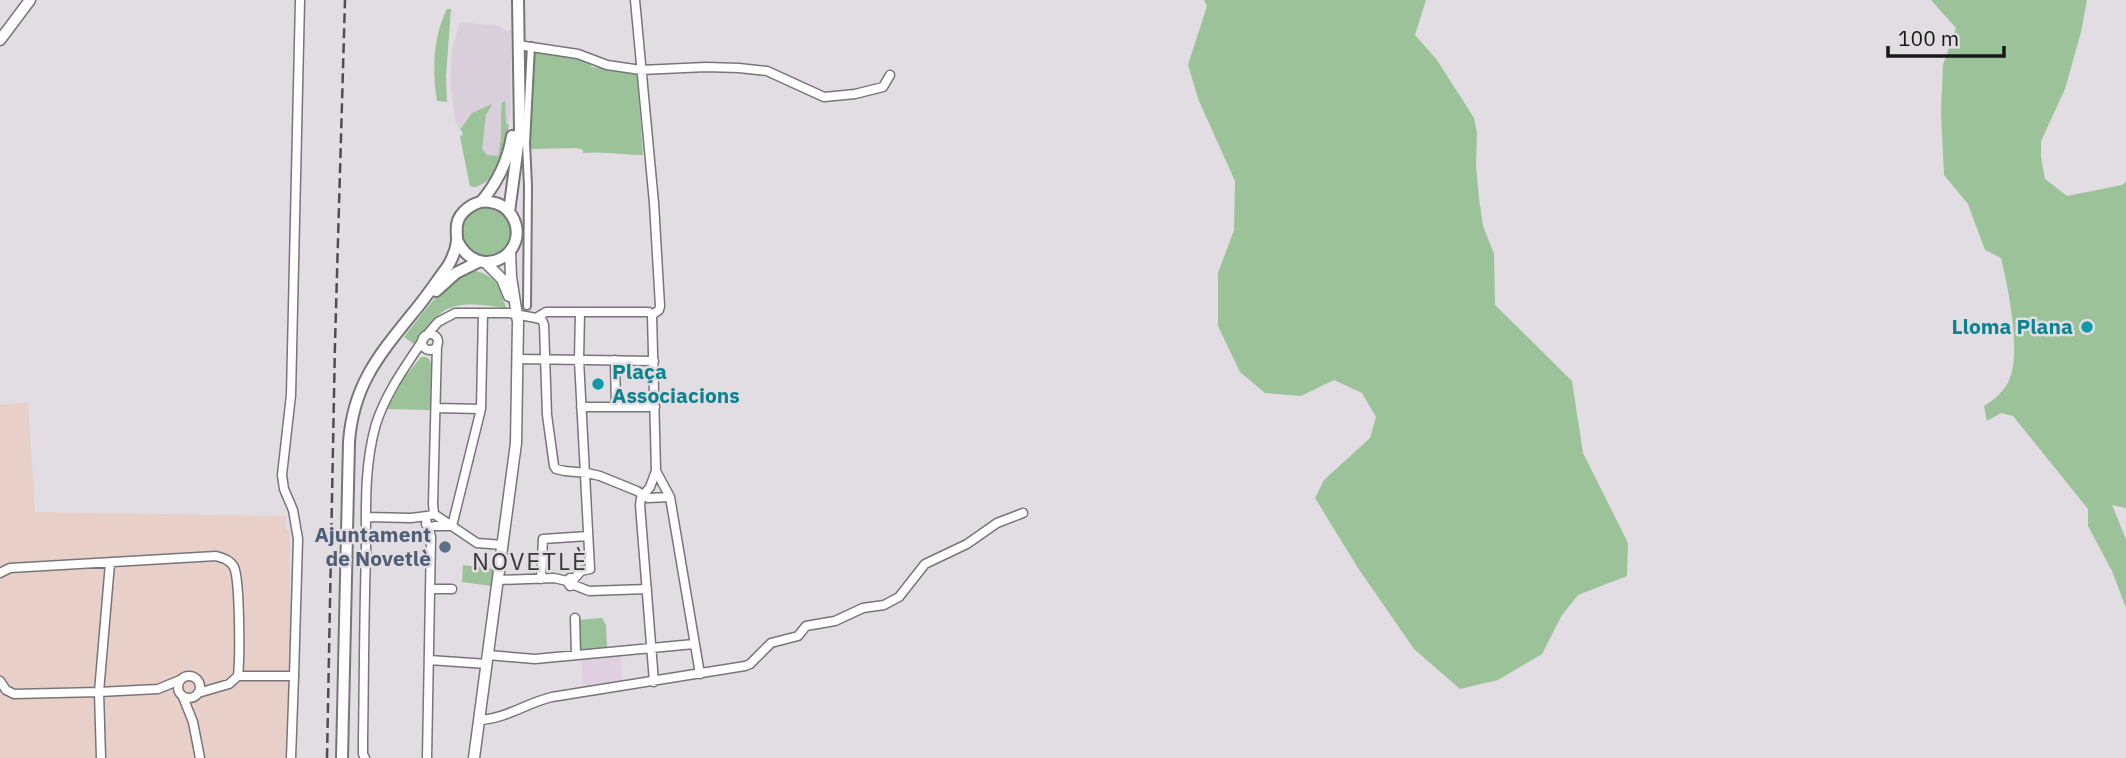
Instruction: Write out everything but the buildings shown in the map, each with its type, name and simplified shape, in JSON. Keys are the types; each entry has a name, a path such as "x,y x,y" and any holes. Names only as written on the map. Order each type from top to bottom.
{"main road":[{"path":"509,212 520,130 518,0"},
{"path":"481,202 497,180 510,148 518,106"},
{"path":"416,309 456,273 503,257 510,251 517,236 516,227 509,212 501,205 491,202 481,202 466,209 460,216 456,232 461,250 468,257 482,262"},
{"path":"342,758 350,429 355,404 364,379 383,349 448,267 457,240"}],"street":[{"path":"0,40 30,0"},
{"path":"291,758 298,539 293,510 284,489 282,475 290,395 300,0"},
{"path":"635,0 654,203 660,306 652,315"},
{"path":"518,45 578,54 607,65 641,70 706,67 767,71 824,97 855,94 883,87 890,75"},
{"path":"527,306 526,143 531,46"},
{"path":"474,758 493,593 498,580 516,443 518,323 510,251"},
{"path":"482,262 502,279 516,312"},
{"path":"365,758 366,517 369,467 377,422 394,384 436,324 460,312 516,312 542,320 547,415 554,466 565,471 607,479 645,493 665,488"},
{"path":"536,318 543,313 580,312 649,312 652,315"},
{"path":"572,582 581,571 590,569 579,360 580,312"},
{"path":"452,526 481,409 483,313"},
{"path":"652,315 656,471 670,497 700,674"},
{"path":"427,758 437,343 440,327 446,317"},
{"path":"424,338 433,335 437,343"},
{"path":"424,338 424,346 437,365"},
{"path":"428,349 432,349 437,343"},
{"path":"518,359 654,360"},
{"path":"615,360 616,407"},
{"path":"582,407 655,407"},
{"path":"436,408 481,409"},
{"path":"654,682 640,505 656,471"},
{"path":"645,493 651,499 670,497"},
{"path":"479,720 498,718 526,704 552,697 745,666 771,643 797,636 806,626 835,621 863,608 884,605 900,597 925,564 967,544 997,523 1023,513"},
{"path":"366,517 431,518 452,526 477,543 503,545"},
{"path":"541,579 542,539 588,536"},
{"path":"0,573 10,568 216,556 231,563 235,570 239,677"},
{"path":"101,758 99,692 110,563"},
{"path":"498,580 554,578 589,590 646,589"},
{"path":"430,589 452,589"},
{"path":"575,618 576,655"},
{"path":"429,660 531,659 695,645"},
{"path":"158,689 190,676 218,686"},
{"path":"0,681 6,691 14,694 158,689 189,698 229,684 239,677 294,676"},
{"path":"180,680 178,689 193,722 200,758"},
{"path":"193,722 198,681"}],"shaded area":[{"path":"460,22 511,30 511,108 506,140 492,175 477,187 470,186 460,136 463,135 455,121 450,83 452,49"},
{"path":"28,402 35,512 286,516 286,530 290,531 290,758 0,758 0,405"},
{"path":"621,655 622,683 584,690 581,659"}],"green space":[{"path":"1204,0 1426,0 1415,35 1437,60 1474,118 1483,226 1494,254 1495,305 1572,381 1583,453 1628,543 1627,576 1578,595 1562,615 1542,654 1498,680 1460,689 1414,649 1358,568 1315,498 1324,480 1370,438 1376,417 1362,393 1334,380 1301,396 1265,393 1240,372 1218,326 1218,273 1234,230 1235,181 1199,101 1188,65 1207,6"},
{"path":"1931,0 2087,0 2065,89 2041,141 2041,157 2045,179 2067,196 2126,182 2126,508 2112,505 2126,539 2126,608 2112,571 2088,526 2088,509 2013,416 2001,413 1987,421 1984,406 2006,387 2013,366 2012,318 2001,258 1985,250 1968,204 1944,175 1941,112 1943,65 1956,28"},
{"path":"447,9 451,9 446,76 447,102 437,101 434,66 436,42"},
{"path":"536,50 591,61 591,67 637,72 643,155 583,153 583,150 577,148 529,149"},
{"path":"505,101 506,123 509,125 499,163 489,179 474,187 470,186 460,130 472,113 492,104 486,115 482,149 487,155 498,156 502,102"},
{"path":"486,207 503,215 511,232 503,249 486,257 469,249 461,232 469,215"},
{"path":"476,271 494,280 506,308 455,306 436,317 415,345 404,337 445,288 455,280"},
{"path":"421,357 430,360 431,365 430,410 387,409 404,378"},
{"path":"463,565 494,569 491,586 462,582"},
{"path":"602,618 606,625 607,648 579,650 578,620"}],"railway":[{"path":"327,758 345,0"}],"place":[{"name":"Lloma Plana","path":"2087,327"},
{"name":"Plaça Associacions","path":"598,384"},
{"name":"Ajuntament de Novetlè","path":"445,547"}],"district":[{"name":"NOVETLÈ","path":"530,562"}]}
